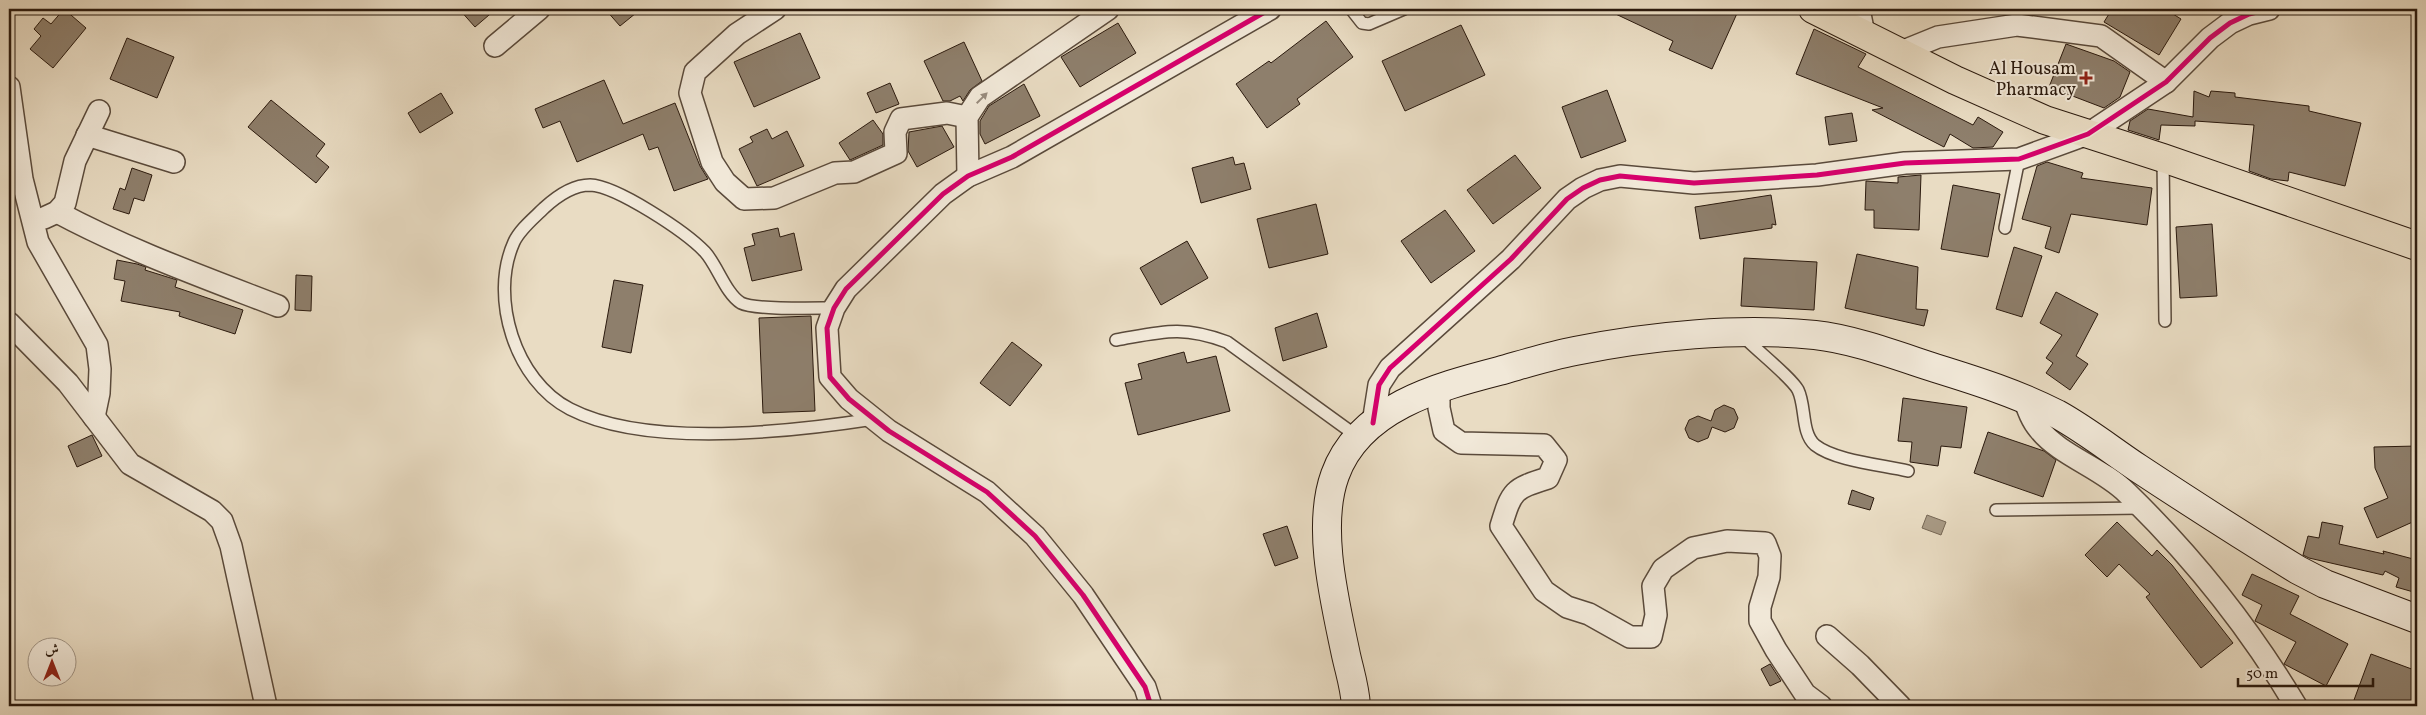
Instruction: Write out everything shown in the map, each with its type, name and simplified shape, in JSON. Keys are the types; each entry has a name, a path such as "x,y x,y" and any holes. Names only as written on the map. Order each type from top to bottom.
{"main road":[{"path":"1813,9 1862,21 1901,52 2045,120 2163,158 2417,246"},
{"path":"1356,706 1355,692 1333,585 1328,546 1328,511 1334,477 1348,446 1365,430 1405,403 1439,388 1575,351 1687,335 1740,333 1817,335 1895,355 1999,388 2056,414 2298,570 2325,584 2417,620"}],"street":[{"path":"495,46 539,9"},
{"path":"775,9 737,34 695,72 690,93 712,162 725,182 744,199 774,198 835,173 854,172 881,162 896,152 895,132 901,119 947,113 968,117"},
{"path":"968,176 968,117 980,97 1108,9"},
{"path":"1151,706 1145,687 1083,595 1035,536 987,492 874,419 849,399 830,377 827,328 834,308 846,288 943,194 968,176 1012,157 1270,9"},
{"path":"1365,430 1379,385 1390,368 1511,258 1567,199 1600,180 1620,176 1694,182 1817,175 1905,163 2019,159 2088,134 2166,82 2216,33 2249,14 2269,9"},
{"path":"1901,52 1938,37 2017,25 2101,36 2166,82"},
{"path":"9,87 22,179 34,218 38,242 97,345 100,369 99,393 94,417"},
{"path":"34,218 46,217 57,212 65,203 75,161 99,111"},
{"path":"88,135 174,162"},
{"path":"57,212 98,234 152,258 278,306"},
{"path":"9,323 68,383 130,464 212,511 222,521 231,546 244,598 266,706"},
{"path":"1439,388 1439,408 1444,431 1461,443 1544,445 1556,460 1548,478 1521,487 1509,499 1501,526 1544,591 1567,608 1589,614 1630,637 1651,637 1656,615 1653,586 1663,569 1693,548 1727,541 1765,543 1770,556 1769,577 1760,607 1760,621 1776,650 1805,694 1821,706"},
{"path":"2024,399 2039,430 2053,443 2111,479 2182,551 2261,652 2296,706"},
{"path":"1828,636 1898,706"}],"lane":[{"path":"1352,9 1362,23 1369,24 1404,9"},
{"path":"2163,158 2165,321"},
{"path":"2004,228 2019,159"},
{"path":"834,308 755,306 742,303 733,295 705,252 687,237 627,198 604,187 589,185 572,188 554,199 533,219 515,240 506,271 506,310 515,349 528,371 545,392 569,408 594,420 627,427 687,433 812,428 874,419"},
{"path":"1116,340 1177,330 1203,333 1227,342 1365,430"},
{"path":"1740,333 1797,388 1804,405 1807,431 1814,444 1839,455 1908,470"},
{"path":"1996,510 2141,508"}],"shaded area":[{"path":"1927,515 1946,522 1941,535 1922,528"}],"building":[{"path":"64,9 86,28 53,68 30,49 41,36 34,29 43,18 51,24"},
{"path":"459,9 496,9 475,27"},
{"path":"605,9 641,9 620,26"},
{"path":"1605,9 1739,9 1712,69 1669,50 1673,41"},
{"path":"2112,9 2165,9 2181,19 2159,55 2104,22"},
{"path":"1326,21 1353,57 1297,99 1300,104 1267,128 1236,84 1269,61 1271,63"},
{"path":"1118,23 1136,53 1080,87 1061,57"},
{"path":"1461,25 1485,75 1405,111 1382,61"},
{"path":"1814,29 1866,54 1858,67 1973,125 1978,117 2003,132 1993,147 1973,148 1950,134 1944,147 1872,110 1883,108 1796,74"},
{"path":"800,33 820,78 754,107 734,62"},
{"path":"127,38 174,57 157,98 110,79"},
{"path":"964,42 982,81 970,90 963,101 960,96 950,101 943,101 924,61"},
{"path":"2066,44 2114,61 2130,72 2120,97 2104,108 2049,87"},
{"path":"604,80 623,124 675,103 700,166 708,179 674,191 658,147 649,150 643,134 577,162 560,121 543,128 535,109"},
{"path":"890,83 899,104 876,113 867,93"},
{"path":"1024,84 1040,116 985,144 980,134 980,121 989,106"},
{"path":"1607,90 1626,141 1581,158 1562,107"},
{"path":"2194,91 2209,97 2211,91 2235,93 2235,97 2309,106 2309,111 2361,123 2345,186 2289,172 2288,181 2271,179 2249,171 2254,125 2195,121 2195,126 2161,125 2159,140 2128,130 2130,121 2148,109 2193,117"},
{"path":"441,93 453,113 420,133 408,113"},
{"path":"271,100 325,144 316,156 329,167 316,183 248,127"},
{"path":"1852,113 1857,141 1829,145 1825,117"},
{"path":"873,120 883,134 883,145 850,160 839,143"},
{"path":"942,126 954,147 917,167 908,151 909,132"},
{"path":"767,129 772,139 787,131 804,166 757,186 739,149 753,142 750,137"},
{"path":"1515,155 1541,188 1493,224 1467,190"},
{"path":"1233,157 1235,165 1244,163 1251,189 1201,203 1192,168"},
{"path":"2047,162 2083,173 2081,178 2152,188 2147,225 2071,214 2059,253 2045,248 2051,227 2022,219 2037,166"},
{"path":"132,168 152,175 144,201 134,198 129,214 113,209 120,188 125,190"},
{"path":"1921,175 1919,230 1874,228 1874,210 1865,210 1866,181 1898,183 1898,177"},
{"path":"1953,185 2000,194 1988,257 1941,249"},
{"path":"1771,195 1776,225 1772,224 1772,228 1700,239 1695,207"},
{"path":"1316,204 1328,254 1269,268 1257,219"},
{"path":"1445,210 1475,251 1431,283 1401,241"},
{"path":"2212,224 2217,296 2180,298 2176,227"},
{"path":"778,228 780,237 794,233 802,270 752,281 744,248 755,245 752,234"},
{"path":"1187,241 1208,278 1161,305 1140,268"},
{"path":"2014,247 2042,256 2022,317 1996,309"},
{"path":"1857,254 1918,267 1916,309 1928,310 1924,326 1845,308"},
{"path":"1744,258 1817,262 1814,310 1741,306"},
{"path":"117,260 146,267 145,270 177,280 175,287 243,310 235,334 179,316 180,312 121,301 125,281 114,279"},
{"path":"296,275 312,276 311,311 295,310"},
{"path":"614,280 643,285 631,353 602,347"},
{"path":"2056,292 2098,314 2076,356 2088,364 2070,390 2046,373 2053,363 2046,358 2062,335 2040,323"},
{"path":"1317,313 1327,347 1283,361 1275,328"},
{"path":"811,316 815,411 763,413 759,318"},
{"path":"1012,342 1042,365 1010,406 980,383"},
{"path":"1184,352 1187,363 1216,356 1230,411 1138,435 1125,383 1142,379 1138,364"},
{"path":"1903,398 1967,407 1961,448 1941,446 1938,466 1910,462 1912,442 1898,441"},
{"path":"1724,405 1734,409 1738,418 1734,428 1725,432 1712,427 1708,438 1698,442 1689,438 1685,429 1689,420 1698,416 1711,421 1715,410"},
{"path":"1988,432 2044,451 2056,460 2043,497 1974,473"},
{"path":"92,435 102,456 77,467 68,446"},
{"path":"2417,446 2417,520 2377,538 2364,508 2388,498 2375,468 2374,447"},
{"path":"1852,490 1874,498 1870,510 1848,504"},
{"path":"2117,522 2152,556 2157,550 2172,565 2233,643 2201,668 2146,597 2150,594 2119,564 2107,577 2085,555"},
{"path":"2322,522 2343,526 2339,544 2384,554 2383,551 2417,560 2417,593 2396,587 2399,578 2385,571 2383,575 2303,555 2308,536 2319,538"},
{"path":"1287,526 1298,558 1275,566 1263,534"},
{"path":"2252,574 2299,596 2290,614 2348,644 2326,686 2284,664 2296,642 2255,621 2262,605 2242,595"},
{"path":"2371,654 2417,671 2417,706 2372,706 2354,700"},
{"path":"1770,664 1781,681 1770,686 1761,669"}],"cycle path":[{"path":"1151,706 1145,687 1083,595 1035,536 987,492 889,431 849,399 830,377 827,328 834,308 846,289 943,194 968,176 1012,157 1270,9"},
{"path":"1373,423 1379,385 1390,368 1511,259 1567,199 1583,188 1600,180 1620,176 1694,183 1817,175 1905,163 2019,159 2088,134 2166,82 2210,38 2230,23 2249,14 2269,9"}],"place":[{"name":"Al Housam Pharmacy","path":"2086,78"}]}
